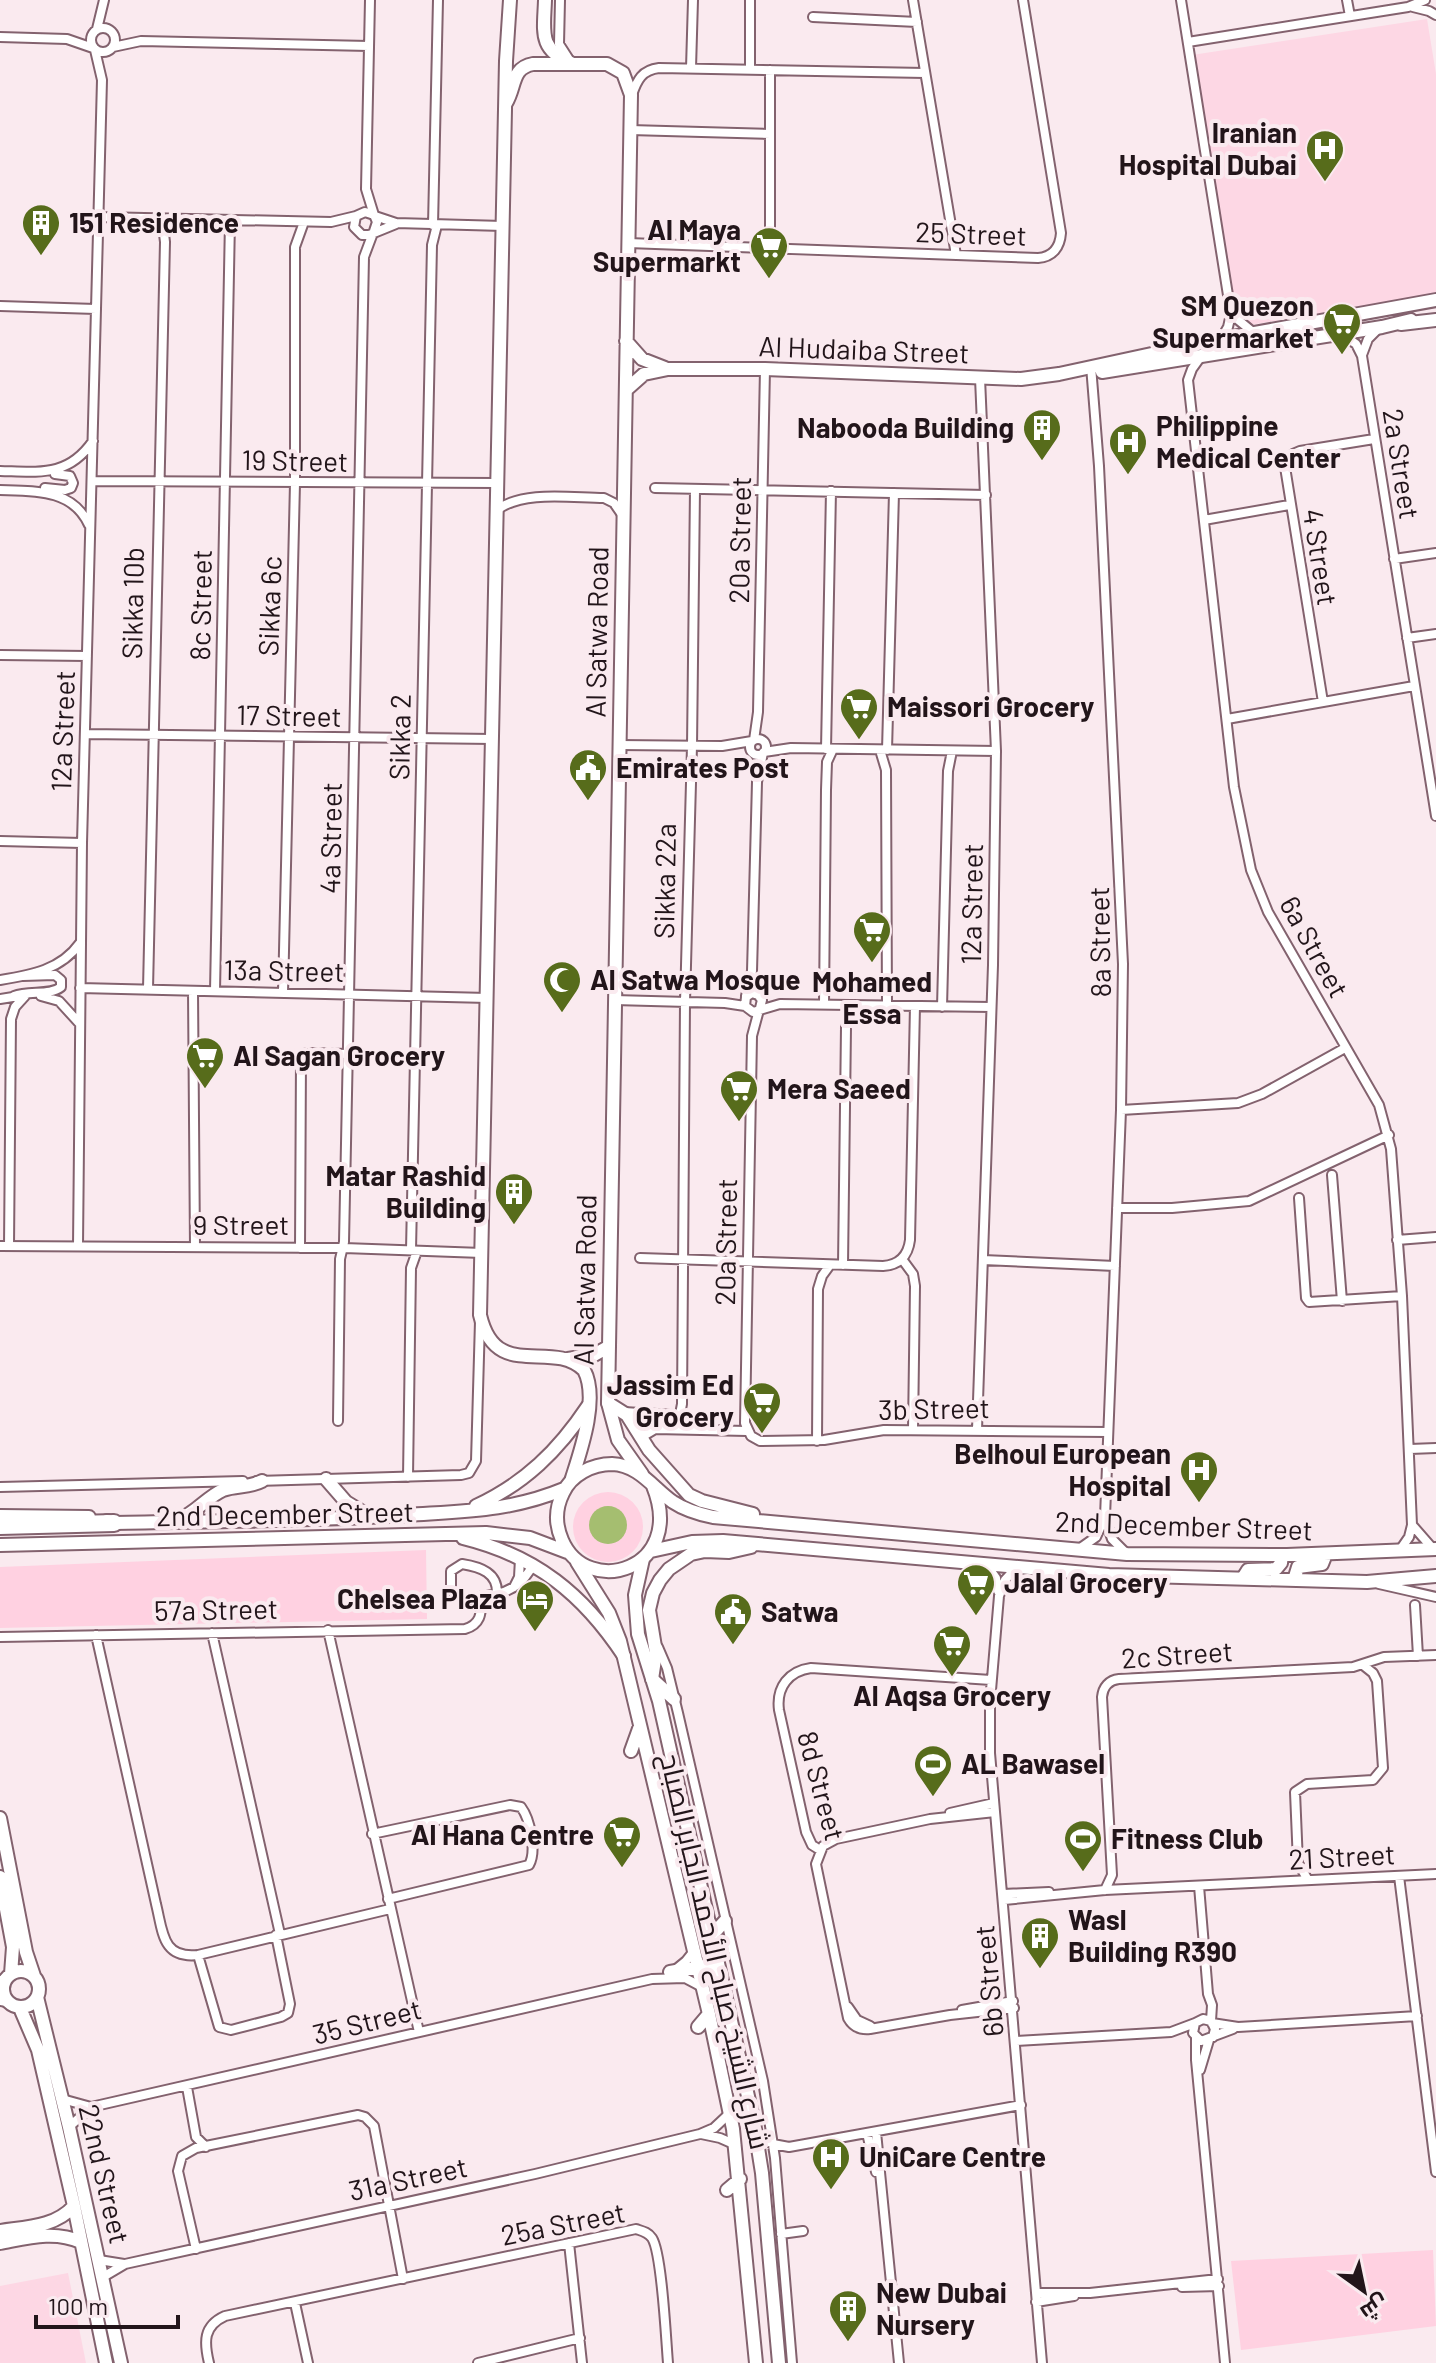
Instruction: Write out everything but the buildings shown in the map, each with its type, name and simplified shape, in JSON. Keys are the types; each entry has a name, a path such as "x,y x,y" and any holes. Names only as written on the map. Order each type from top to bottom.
{"highway":[{"path":"0,1526 114,1523"}],"main road":[{"path":"480,1315 510,0"},
{"path":"545,0 544,39 547,47 558,58 574,64"},
{"path":"506,103 516,74 523,67 533,64 607,64 616,67 628,81 631,95"},
{"name":"Al Satwa Road","path":"631,95 608,1403 618,1440 643,1475"},
{"name":"Al Hudaiba Street","path":"1092,370 1221,339 1436,300"},
{"path":"1343,332 1359,322 1361,314"},
{"name":"Al Hudaiba Street","path":"626,390 644,374 668,369 765,369 1021,379 1171,360 1436,318"},
{"name":"Al Hudaiba Street","path":"626,341 642,359 668,369"},
{"name":"Al Satwa Road","path":"480,1315 489,1339 509,1354 564,1359 580,1366 587,1375 585,1435 568,1484"},
{"path":"564,1359 594,1355 608,1347"},
{"path":"608,1403 624,1412 640,1438 683,1490 695,1498 775,1520"},
{"path":"467,1510 502,1494 537,1468 559,1446 588,1406"},
{"path":"616,1464 643,1475 653,1486 662,1513 661,1527 647,1555 628,1567 611,1571 577,1562 567,1552 556,1520 558,1504 568,1484 593,1467 616,1464"},
{"path":"326,1479 346,1502 372,1517"},
{"path":"172,1521 192,1513 220,1491 252,1486 262,1481"},
{"name":"2nd December Street","path":"0,1516 83,1516 114,1523 372,1517 523,1504 568,1484"},
{"name":"2nd December Street","path":"653,1486 674,1503 699,1514 1127,1554 1282,1555 1435,1549"},
{"path":"448,1535 480,1542 533,1565 554,1578 580,1599 624,1656"},
{"name":"2nd December Street","path":"0,1548 20,1545 516,1535 567,1552"},
{"name":"2nd December Street","path":"647,1555 692,1542 723,1541 1109,1575 1367,1582 1436,1576"},
{"path":"674,1699 652,1679 656,1653 649,1618 650,1601 656,1585 669,1569 698,1552 729,1552 759,1545"},
{"path":"1294,1580 1298,1567 1322,1564 1326,1554"},
{"name":"شارع الشيخ صباح الأحمد الجابر الصباح","path":"647,1555 637,1582 635,1608 638,1634 652,1679 713,1934 756,2136 779,2363"},
{"path":"1243,1578 1248,1570 1276,1569 1282,1555"},
{"name":"شارع الشيخ صباح الأحمد الجابر الصباح","path":"577,1562 609,1613 624,1656 709,2014 736,2145 756,2363"},
{"path":"631,1751 640,1726"},
{"path":"0,1818 26,1952 39,1986 37,1997 30,2005 9,2003 2,1989 13,1947 0,1877"},
{"path":"713,1934 725,1921"},
{"path":"670,1972 697,1965 708,1967 724,2019 735,2035"},
{"path":"6,1977 23,1971 34,1976"},
{"name":"22nd Street","path":"37,1997 121,2363"},
{"name":"22nd Street","path":"9,2003 38,2050 106,2363"},
{"path":"698,2027 709,2014"},
{"path":"727,2190 740,2179"},
{"path":"0,2231 50,2223 74,2206"},
{"path":"0,2243 50,2235 71,2237 81,2242"}],"street":[{"path":"358,233 354,223 366,189 370,0"},
{"name":"Sikka 2","path":"408,1477 438,0"},
{"path":"560,0 559,44 574,64"},
{"path":"691,68 693,0"},
{"path":"750,0 750,69"},
{"path":"913,0 956,255"},
{"name":"25 Street","path":"628,243 1044,258 1061,241 1023,0"},
{"path":"1181,0 1231,314 1221,339"},
{"path":"1347,0 1350,16"},
{"path":"1188,42 1408,7 1425,0"},
{"path":"102,80 90,41 104,3"},
{"path":"102,80 115,40 104,3"},
{"path":"1408,7 1436,15"},
{"path":"813,17 917,22"},
{"path":"0,37 67,39 94,31 112,31 141,41"},
{"path":"67,39 103,53 141,41 369,46"},
{"path":"631,95 644,72 659,68 925,73"},
{"path":"770,70 770,248"},
{"name":"12a Street","path":"78,1246 82,843 102,80"},
{"path":"630,130 770,134"},
{"path":"366,189 377,225 374,232"},
{"path":"100,217 331,222 365,212 396,223 503,226"},
{"name":"Sikka 10b","path":"148,989 165,242 162,218"},
{"name":"8c Street","path":"215,991 230,221"},
{"name":"Sikka 6c","path":"283,993 295,483 295,247 304,222"},
{"path":"331,222 366,235 396,223"},
{"name":"4a Street","path":"364,257 374,232"},
{"name":"4a Street","path":"338,1421 361,484 364,257 358,233"},
{"path":"0,306 96,309"},
{"path":"1231,314 1254,333"},
{"path":"1362,356 1368,339 1382,327"},
{"path":"1343,332 1356,344 1362,356"},
{"path":"1171,360 1188,380 1202,355"},
{"name":"2a Street","path":"1362,356 1436,816"},
{"name":"20a Street","path":"758,740 765,369"},
{"name":"8a Street","path":"1092,370 1120,876 1123,994 1105,1517"},
{"name":"12a Street","path":"977,1430 996,751 980,378"},
{"name":"6a Street","path":"1188,380 1238,809 1254,880 1268,912 1379,1105 1389,1135 1402,1296 1412,1525 1409,1537 1399,1551"},
{"name":"4 Street","path":"1323,702 1285,467 1293,454 1374,439"},
{"path":"31,472 58,470 73,464 93,440"},
{"path":"0,471 67,475 73,483 67,490 37,488 30,491"},
{"name":"19 Street","path":"93,481 497,483"},
{"path":"655,488 986,495"},
{"name":"Sikka 22a","path":"679,1419 682,1404 681,1259 695,489"},
{"path":"0,490 30,491 69,500 81,510 90,527"},
{"path":"824,1004 826,790 830,749 831,491"},
{"path":"887,1006 884,750 894,493"},
{"path":"497,510 510,501 524,498 604,498 614,503 623,517"},
{"path":"1204,520 1289,505"},
{"path":"1394,559 1436,553"},
{"path":"1407,638 1436,634"},
{"path":"0,655 87,656"},
{"path":"1227,719 1414,686"},
{"name":"17 Street","path":"85,734 493,739"},
{"path":"619,745 722,746 758,740 791,748"},
{"path":"752,752 750,746 758,740"},
{"path":"758,740 766,746 764,753"},
{"path":"722,746 757,755 791,748 996,751"},
{"path":"942,1007 948,771 952,751"},
{"name":"20a Street","path":"747,1431 752,1036 745,1002 752,971 757,782 752,752"},
{"name":"20a Street","path":"757,782 764,753"},
{"path":"0,841 82,843"},
{"path":"23,976 60,964 80,942"},
{"name":"20a Street","path":"752,971 759,996 752,1036"},
{"path":"0,980 55,975 61,980 61,987 55,992 33,991 0,999"},
{"name":"13a Street","path":"80,988 488,998"},
{"path":"193,991 195,1247"},
{"path":"614,1000 745,1002 752,993 780,1004"},
{"path":"14,996 43,996 59,1001 80,1025"},
{"path":"4,1246 11,1019 15,1007 25,996"},
{"path":"745,1002 753,1012 780,1004 991,1007"},
{"path":"843,1265 846,1027 855,1005"},
{"path":"640,1258 883,1266 902,1259 908,1251 910,1240 915,1006"},
{"path":"1121,1110 1238,1103 1262,1094 1345,1048"},
{"path":"300,1248 301,1058 306,1053 348,1054"},
{"path":"1117,1208 1240,1203 1389,1135"},
{"path":"1332,1175 1342,1301"},
{"path":"1299,1198 1306,1298 1311,1303 1402,1296"},
{"path":"1397,1240 1436,1237"},
{"name":"9 Street","path":"4,1246 344,1248 482,1253"},
{"path":"902,1259 913,1274 915,1286 913,1429"},
{"path":"983,1260 1115,1266"},
{"path":"817,1441 818,1289 830,1265"},
{"name":"2nd December Street","path":"0,1487 461,1475 472,1470 476,1461 480,1315"},
{"path":"624,1412 673,1415 679,1419 679,1429"},
{"path":"640,1438 652,1429 747,1431"},
{"name":"3b Street","path":"747,1431 760,1441 817,1441 873,1431 913,1429 1108,1432"},
{"path":"1410,1449 1436,1448"},
{"path":"1079,1549 1100,1533 1105,1517"},
{"path":"1105,1517 1112,1539 1127,1554"},
{"path":"1412,1525 1435,1549"},
{"path":"514,1587 519,1577 520,1559"},
{"path":"497,1594 496,1580 489,1572 466,1564 456,1566 449,1574 451,1590 460,1598 478,1597 497,1594 514,1587 533,1565"},
{"name":"6b Street","path":"986,1564 996,1578 999,1596 991,1680 990,1740 1042,2363"},
{"name":"6b Street","path":"999,1596 1005,1580 1017,1567"},
{"path":"1367,1582 1436,1597"},
{"name":"57a Street","path":"1,1637 465,1629 473,1626 481,1616 478,1597"},
{"path":"1415,1605 1418,1656"},
{"path":"328,1630 419,2032"},
{"path":"198,1955 219,2027 231,2030 288,2013 290,2004 278,1934 212,1633"},
{"path":"96,1635 165,1938 175,1952 186,1956 198,1955 529,1865 533,1851 521,1807 510,1805 372,1834"},
{"path":"654,1642 667,1668 763,2081 775,2158 792,2363"},
{"name":"2c Street","path":"1105,1890 1112,1875 1102,1697 1107,1684 1119,1679 1363,1665 1384,1657 1436,1655"},
{"path":"1308,1880 1298,1863 1295,1792 1307,1784 1373,1780 1383,1768 1377,1681 1363,1665"},
{"name":"8d Street","path":"991,1680 811,1668 790,1676 780,1691 779,1710 806,1832 812,1845 820,1850 817,1869 848,2018 855,2023 879,2027 1014,2004"},
{"path":"820,1850 836,1839 995,1808"},
{"name":"21 Street","path":"1004,1897 1436,1874"},
{"path":"1399,1876 1436,2172"},
{"path":"1199,1886 1208,1994 1215,2029 1200,2074"},
{"name":"35 Street","path":"62,2099 91,2107 652,1979 670,1972 694,1951"},
{"name":"35 Street","path":"652,1979 685,1978 702,1987"},
{"path":"1208,1994 1193,2030 1200,2074 1225,2363"},
{"path":"1171,2032 1198,2021 1238,2027 1417,2016"},
{"path":"1016,2041 1171,2032 1211,2038 1238,2027"},
{"path":"187,2087 196,2137 206,2147"},
{"path":"756,2136 789,2147 1021,2105"},
{"path":"69,2127 91,2107"},
{"name":"31a Street","path":"103,2277 125,2264 700,2134 714,2128 730,2113"},
{"path":"196,2249 178,2171 178,2163 189,2151 358,2115 374,2126 403,2279"},
{"path":"871,2132 880,2184 899,2363"},
{"name":"31a Street","path":"700,2134 736,2145"},
{"path":"762,2173 789,2147"},
{"name":"25a Street","path":"209,2363 205,2339 208,2329 225,2316 636,2229 645,2231 653,2239 668,2363"},
{"path":"781,2234 803,2231"},
{"path":"569,2243 582,2363"},
{"name":"31a Street","path":"99,2260 125,2264"},
{"path":"1036,2297 1218,2282"},
{"path":"295,2303 308,2363"},
{"path":"478,2363 580,2338"}],"shaded area":[{"name":"Iranian Hospital Dubai","path":"1427,19 1436,74 1436,293 1239,327 1192,55"},
{"path":"601,1492 615,1492 637,1507 643,1527 641,1540 633,1552 615,1562 601,1562 579,1547 573,1534 573,1520 588,1498"},
{"path":"608,1506 621,1512 627,1525 621,1538 608,1544 595,1538 589,1525 595,1512"},
{"path":"426,1550 427,1619 0,1628 0,1567"},
{"path":"1433,2250 1436,2326 1241,2350 1231,2261"},
{"path":"68,2273 86,2363 0,2363 0,2286"}],"place":[{"name":"Iranian Hospital Dubai","path":"1325,183"},
{"name":"151 Residence","path":"41,257"},
{"name":"Al Maya Supermarkt","path":"769,280"},
{"name":"SM Quezon Supermarket","path":"1342,356"},
{"name":"Nabooda Building","path":"1042,462"},
{"name":"Philippine Medical Center","path":"1128,476"},
{"name":"Maissori Grocery","path":"859,741"},
{"name":"Emirates Post","path":"588,802"},
{"name":"Mohamed Essa","path":"872,964"},
{"name":"Al Satwa Mosque","path":"562,1014"},
{"name":"Al Sagan Grocery","path":"205,1090"},
{"name":"Mera Saeed","path":"739,1123"},
{"name":"Matar Rashid Building","path":"514,1226"},
{"name":"Jassim Ed Grocery","path":"762,1435"},
{"name":"Belhoul European Hospital","path":"1199,1504"},
{"name":"Jalal Grocery","path":"976,1617"},
{"name":"Chelsea Plaza","path":"535,1633"},
{"name":"Satwa","path":"733,1646"},
{"name":"Al Aqsa Grocery","path":"952,1678"},
{"name":"AL Bawasel","path":"933,1798"},
{"name":"Al Hana Centre","path":"622,1869"},
{"name":"Fitness Club","path":"1083,1873"},
{"name":"Wasl Building R390","path":"1040,1970"},
{"name":"UniCare Centre","path":"831,2191"},
{"name":"New Dubai Nursery","path":"848,2343"}]}
